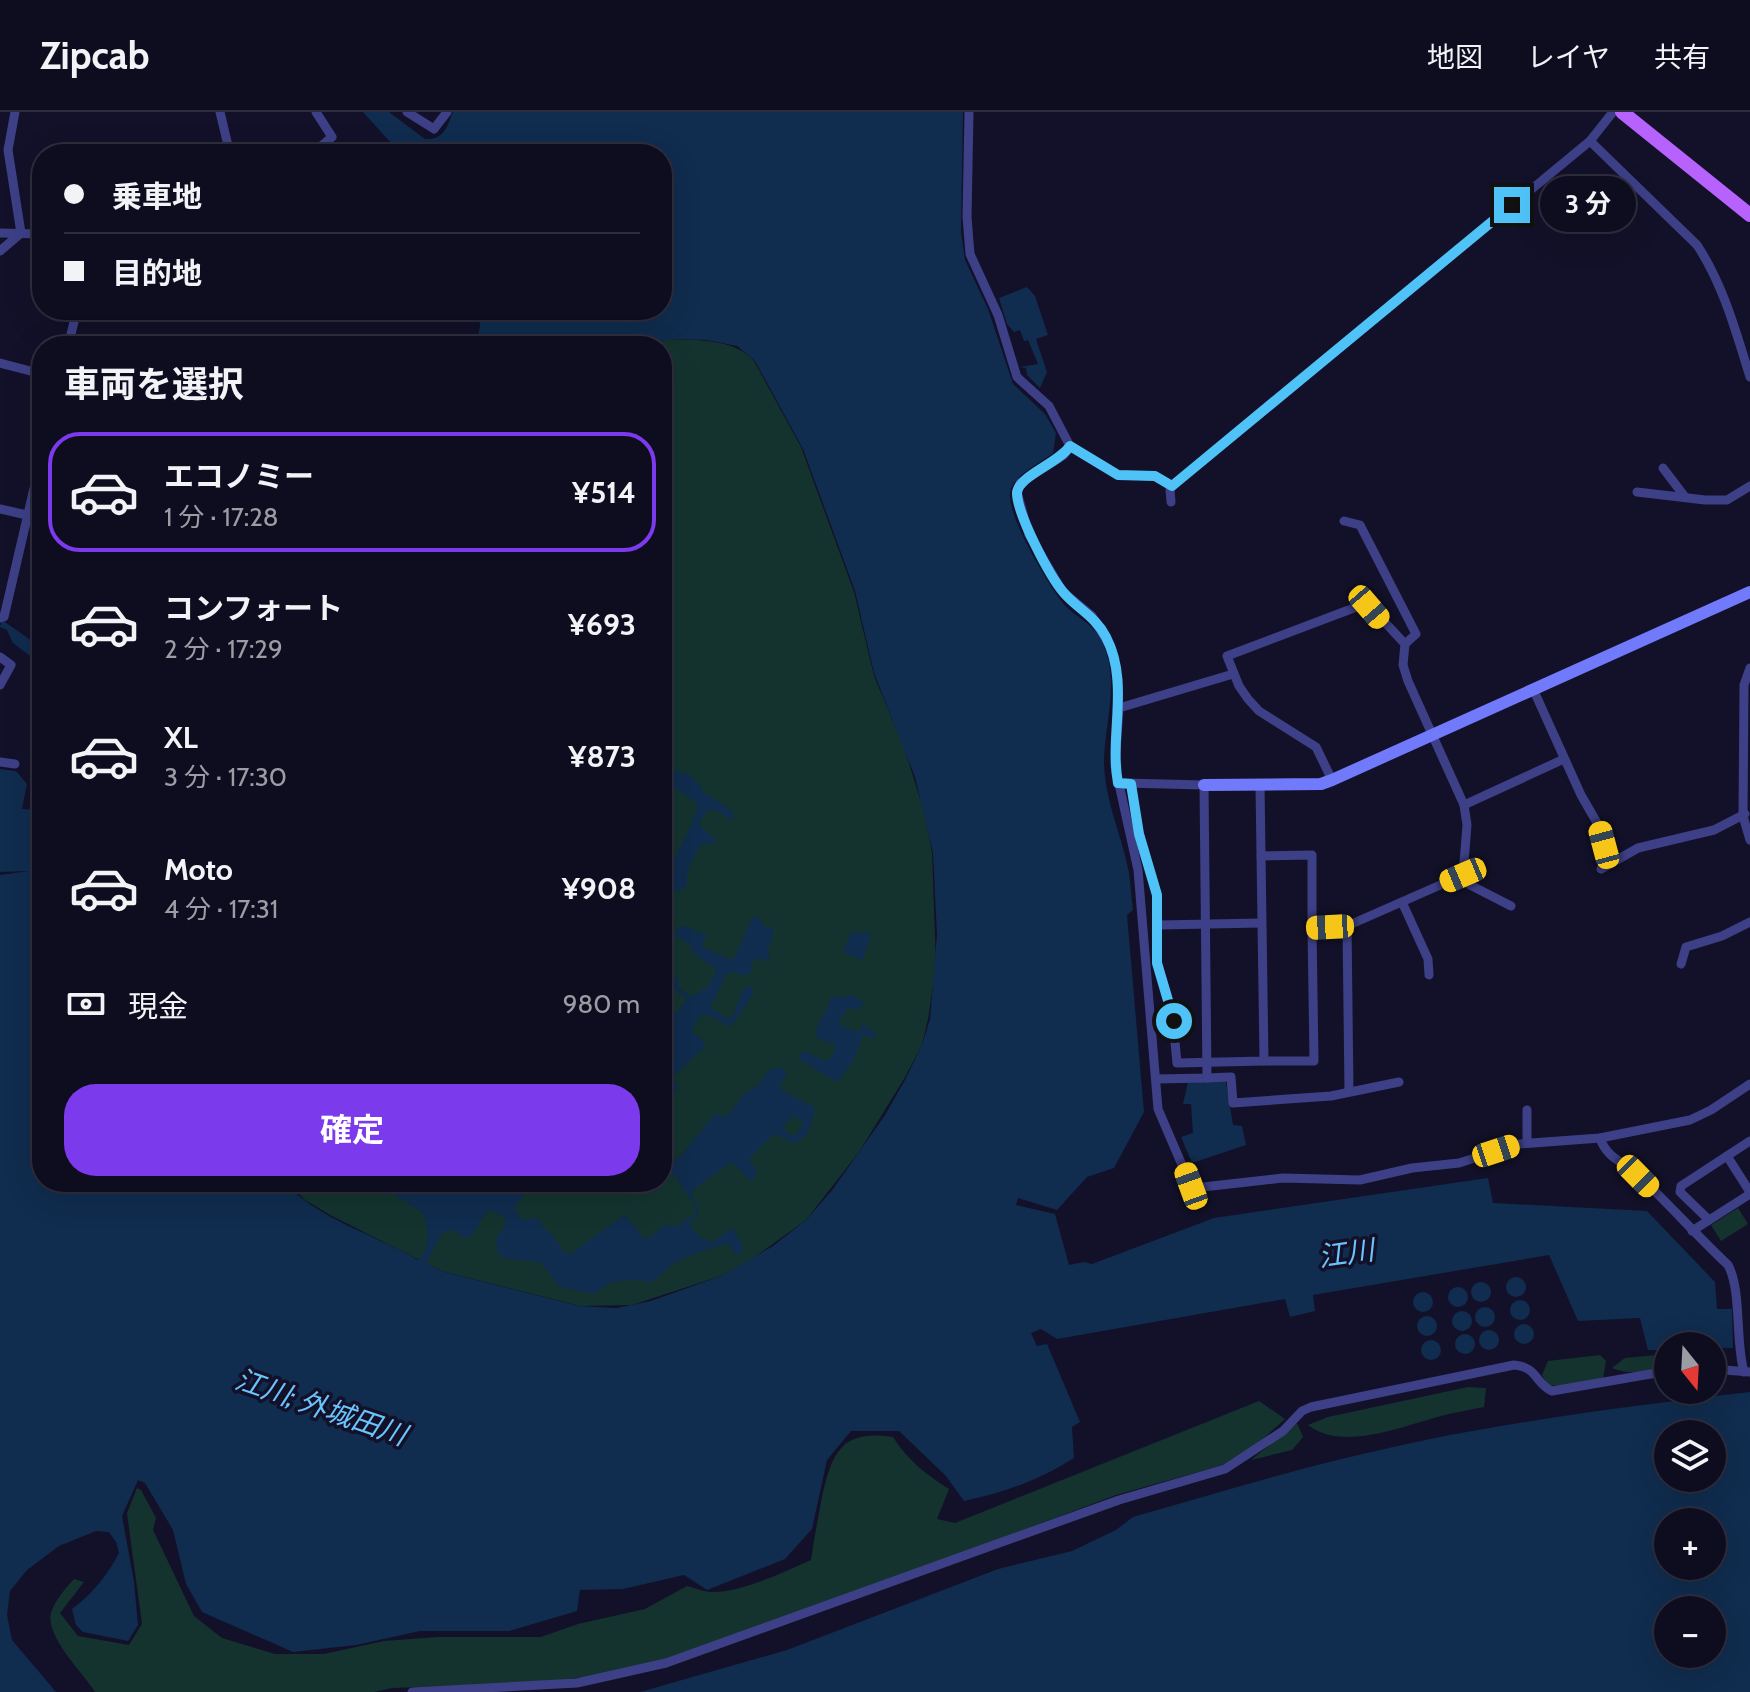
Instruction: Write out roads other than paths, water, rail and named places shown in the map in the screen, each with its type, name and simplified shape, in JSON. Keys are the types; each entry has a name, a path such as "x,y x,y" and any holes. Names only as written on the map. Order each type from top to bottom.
{"main road":[{"path":"1622,112 1750,215"}],"street":[{"path":"15,112 8,150 21,233"},
{"path":"220,112 228,144"},
{"path":"316,112 332,137 324,144"},
{"path":"407,112 434,129 447,112"},
{"path":"969,112 967,217 970,254 998,315 1017,377 1049,406 1070,446 1118,475 1155,476 1172,486"},
{"path":"1171,502 1172,486 1590,141 1613,112"},
{"path":"1590,141 1697,245 1710,265 1746,352 1750,377"},
{"path":"0,233 32,234"},
{"path":"0,251 21,233"},
{"path":"0,363 32,371"},
{"path":"1070,446 1064,455 1020,483 1017,492 1029,535 1063,592 1092,616 1105,634 1116,669 1119,708 1115,766 1138,870 1158,1109 1194,1188 1283,1178 1360,1180 1412,1168 1459,1163 1527,1143 1600,1138 1690,1120 1750,1084"},
{"path":"1663,468 1685,497"},
{"path":"1637,492 1727,500 1750,486"},
{"path":"0,618 4,617 32,495"},
{"path":"0,509 27,515"},
{"path":"1344,521 1360,525 1416,634 1405,644"},
{"path":"1118,783 1321,784 1432,737 1750,592"},
{"path":"1332,780 1316,747 1259,711 1239,686 1227,656 1367,603 1405,644 1404,671 1464,805 1467,825 1463,875 1470,885 1511,906"},
{"path":"0,657 11,665 0,685"},
{"path":"1750,668 1744,685 1746,812 1750,840"},
{"path":"1119,708 1233,674"},
{"path":"1534,691 1564,759 1600,828 1604,867 1638,848 1714,830 1746,812"},
{"path":"1464,805 1564,759"},
{"path":"0,762 15,764"},
{"path":"1131,784 1136,824 1157,895 1157,963 1172,1011 1177,1063 1314,1061 1312,855 1261,856"},
{"path":"1204,785 1207,1078"},
{"path":"1260,785 1264,1061"},
{"path":"1312,928 1347,926 1463,875"},
{"path":"1402,902 1428,959 1429,975"},
{"path":"1681,964 1686,947 1722,936 1750,922"},
{"path":"1159,925 1261,923"},
{"path":"1347,926 1349,1092"},
{"path":"1156,1079 1231,1077 1233,1103 1349,1092 1399,1082"},
{"path":"1527,1110 1527,1143"},
{"path":"1600,1138 1612,1158 1638,1176 1728,1265 1739,1356 1747,1372"},
{"path":"1709,1220 1692,1206 1680,1189 1750,1141"},
{"path":"1692,1231 1750,1193 1727,1156"},
{"path":"412,1692 577,1683 666,1663 1119,1500 1225,1469 1283,1431 1302,1411 1311,1407 1514,1365 1530,1369 1544,1388 1552,1391 1654,1373"},
{"path":"1726,1370 1747,1372"}],"water":[{"path":"363,112 389,112 425,139 432,139 441,135 453,112 963,112 961,232 965,260 988,309 1013,384 1045,414 1056,433 1053,453 1021,475 1012,487 1011,504 1022,533 1047,580 1062,602 1097,634 1107,654 1110,669 1105,775 1130,878 1133,910 1127,915 1144,1112 1114,1168 1087,1177 1057,1210 1018,1198 1016,1205 1055,1214 1069,1265 1092,1264 1214,1218 1488,1178 1493,1203 1647,1211 1715,1282 1717,1309 1732,1309 1733,1348 1726,1348 1726,1332 1654,1332 1654,1350 1648,1350 1640,1318 1578,1321 1549,1255 1313,1295 1315,1311 1290,1317 1285,1299 1057,1339 1041,1329 1031,1333 1037,1346 1047,1344 1080,1422 1072,1427 1074,1458 1034,1479 964,1501 946,1476 899,1431 851,1431 827,1460 812,1529 785,1559 707,1590 684,1575 623,1589 580,1590 577,1611 509,1631 420,1631 356,1645 293,1652 202,1612 186,1584 173,1530 145,1483 138,1480 122,1516 138,1625 128,1641 83,1632 76,1625 72,1609 98,1584 119,1553 109,1532 96,1531 59,1546 27,1570 10,1591 7,1615 12,1640 56,1692 0,1692 0,875 29,871 0,872 0,769 16,771 27,784 22,809 32,810 32,1192 295,1192 328,1215 418,1260 428,1238 423,1213 390,1192 526,1192 514,1208 522,1220 537,1218 564,1253 570,1254 625,1215 648,1239 665,1225 681,1226 683,1221 695,1215 695,1205 672,1172 672,1161 681,1156 715,1114 726,1117 745,1093 758,1086 768,1071 781,1066 787,1073 780,1085 782,1090 815,1108 807,1134 793,1143 776,1134 772,1136 749,1159 757,1172 752,1182 731,1162 690,1192 697,1205 698,1216 690,1221 695,1232 713,1242 732,1228 743,1246 741,1254 735,1254 729,1244 716,1247 679,1261 648,1283 642,1279 611,1282 594,1294 560,1287 540,1262 508,1259 498,1254 496,1240 506,1222 504,1217 491,1210 471,1236 460,1235 452,1229 443,1232 426,1263 441,1271 579,1306 616,1308 651,1301 721,1276 773,1246 806,1220 833,1189 885,1115 922,1045 930,1019 937,935 933,853 915,777 874,673 855,591 803,449 755,361 737,346 706,340 672,339 672,336 478,336 480,320 672,320 672,144 392,144","holes":["793,1115 804,1123 794,1137 783,1128"]},
{"path":"1027,287 1035,296 1048,335 1036,339 1047,372 1040,388 1027,375 1026,368 1020,367 1038,364 1028,340 1024,341 1020,330 1014,332 1007,324 999,298"},
{"path":"2,620 32,641 32,657 13,643 7,630 0,627"},
{"path":"672,769 692,776 705,794 720,802 735,818 731,820 716,810 708,810 698,824 716,843 701,844 687,871 687,884 672,893 672,865 698,808 695,801 673,787"},
{"path":"757,916 766,928 773,927 768,950 770,962 757,958 752,962 751,973 743,976 736,972 727,973 710,1008 729,1019 743,990 747,986 752,987 754,993 731,1027 705,1014 700,1016 691,1031 705,1042 705,1046 673,1077 678,1086 672,1097 672,1015 687,999 672,987 672,980 678,974 678,988 691,996 696,995 706,989 717,970 692,952 691,945 674,935 683,926 705,935 703,947 730,960 734,958 752,918"},
{"path":"868,933 871,937 862,960 843,952 850,934"},
{"path":"849,994 864,1002 859,1010 848,1008 839,1021 841,1026 859,1032 863,1024 877,1034 874,1038 863,1034 853,1062 837,1082 800,1060 800,1054 804,1051 826,1061 831,1058 836,1047 816,1037 818,1027 831,997"},
{"path":"1188,1082 1226,1082 1233,1125 1242,1126 1246,1145 1192,1163 1181,1137 1193,1133 1191,1104 1183,1104"},
{"path":"1512,1277 1520,1277 1526,1287 1520,1297 1512,1297 1506,1291 1506,1283"},
{"path":"1477,1282 1485,1282 1491,1292 1485,1302 1477,1302 1471,1296 1471,1288"},
{"path":"1454,1287 1462,1287 1468,1297 1462,1307 1454,1307 1448,1301 1448,1293"},
{"path":"1419,1292 1427,1292 1433,1302 1427,1312 1419,1312 1413,1306 1413,1298"},
{"path":"1516,1300 1524,1300 1530,1310 1524,1320 1516,1320 1510,1314 1510,1306"},
{"path":"1481,1307 1489,1307 1495,1317 1489,1327 1481,1327 1475,1321 1475,1313"},
{"path":"1458,1311 1466,1311 1472,1321 1466,1331 1458,1331 1452,1325 1452,1317"},
{"path":"1423,1316 1431,1316 1437,1326 1431,1336 1423,1336 1417,1330 1417,1322"},
{"path":"1520,1324 1528,1324 1534,1334 1528,1344 1520,1344 1514,1338 1514,1330"},
{"path":"1485,1330 1493,1330 1499,1340 1493,1350 1485,1350 1479,1344 1479,1336"},
{"path":"1461,1334 1469,1334 1475,1344 1469,1354 1461,1354 1455,1348 1455,1340"},
{"path":"1427,1340 1435,1340 1441,1350 1435,1360 1427,1360 1421,1354 1421,1346"},
{"path":"1750,1392 1750,1692 640,1692 787,1650 998,1569 1072,1551 1116,1530 1133,1517 1279,1475 1462,1433 1658,1404 1726,1404 1726,1395"}],"water label":[{"name":"江川","path":"1346,1253"},
{"name":"江川; 外城田川","path":"321,1407"}]}
